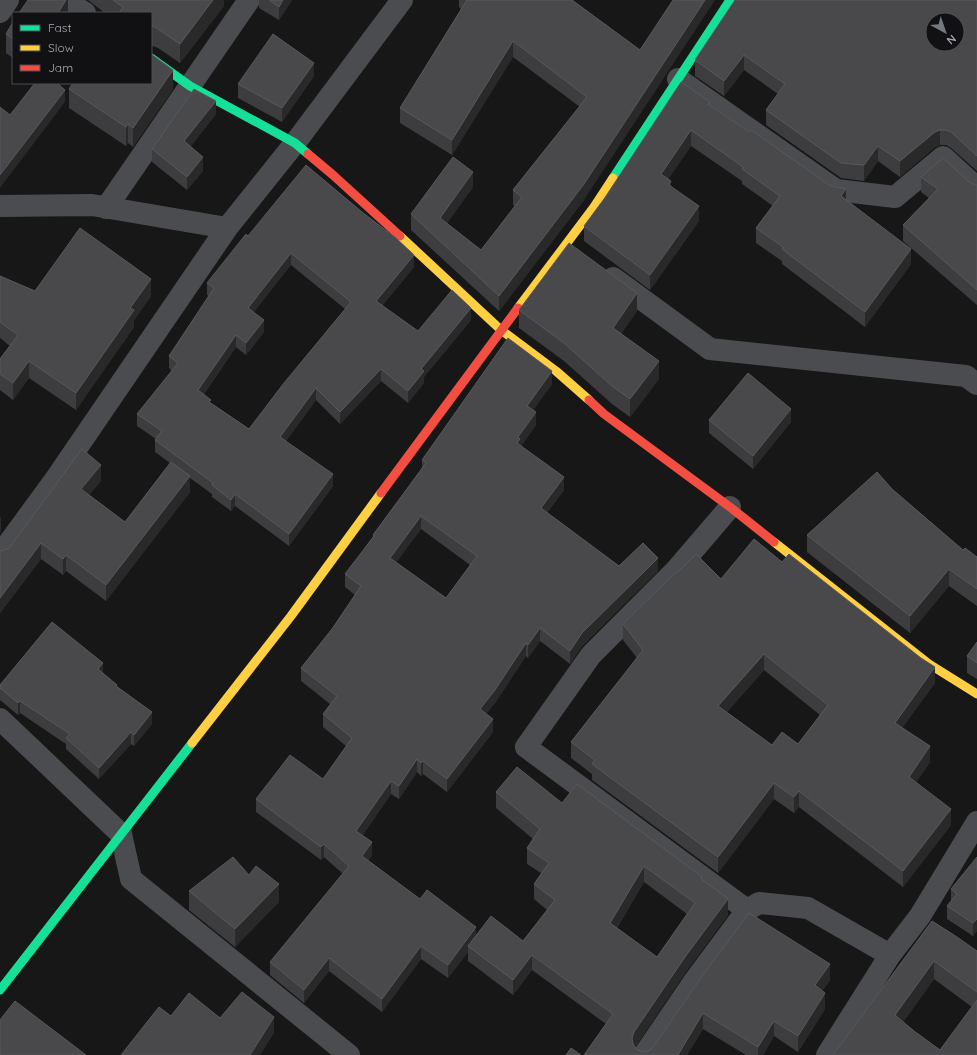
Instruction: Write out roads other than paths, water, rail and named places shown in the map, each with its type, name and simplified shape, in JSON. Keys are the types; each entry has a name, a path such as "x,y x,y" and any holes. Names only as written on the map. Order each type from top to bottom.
{"street":[{"path":"0,12 8,0"},
{"path":"65,0 83,12"},
{"path":"106,208 249,0"},
{"path":"0,555 57,477 227,228 295,143 402,0"},
{"path":"0,990 291,616 501,330 573,249 594,207 730,0"},
{"path":"152,59 190,86 295,143 501,330 556,371 604,414 730,507 930,664 977,694"},
{"path":"678,79 836,190 895,197 943,157 977,188"},
{"path":"0,206 92,205 227,228"},
{"path":"598,267 710,349 966,376 977,384"},
{"path":"730,507 677,569 592,655 526,747 747,910"},
{"path":"0,719 121,834 131,879 349,1055"},
{"path":"827,1055 890,955 920,916 977,822"},
{"path":"644,1055 695,980 747,910 759,903 808,908 890,955"},
{"path":"920,916 939,928"}]}
